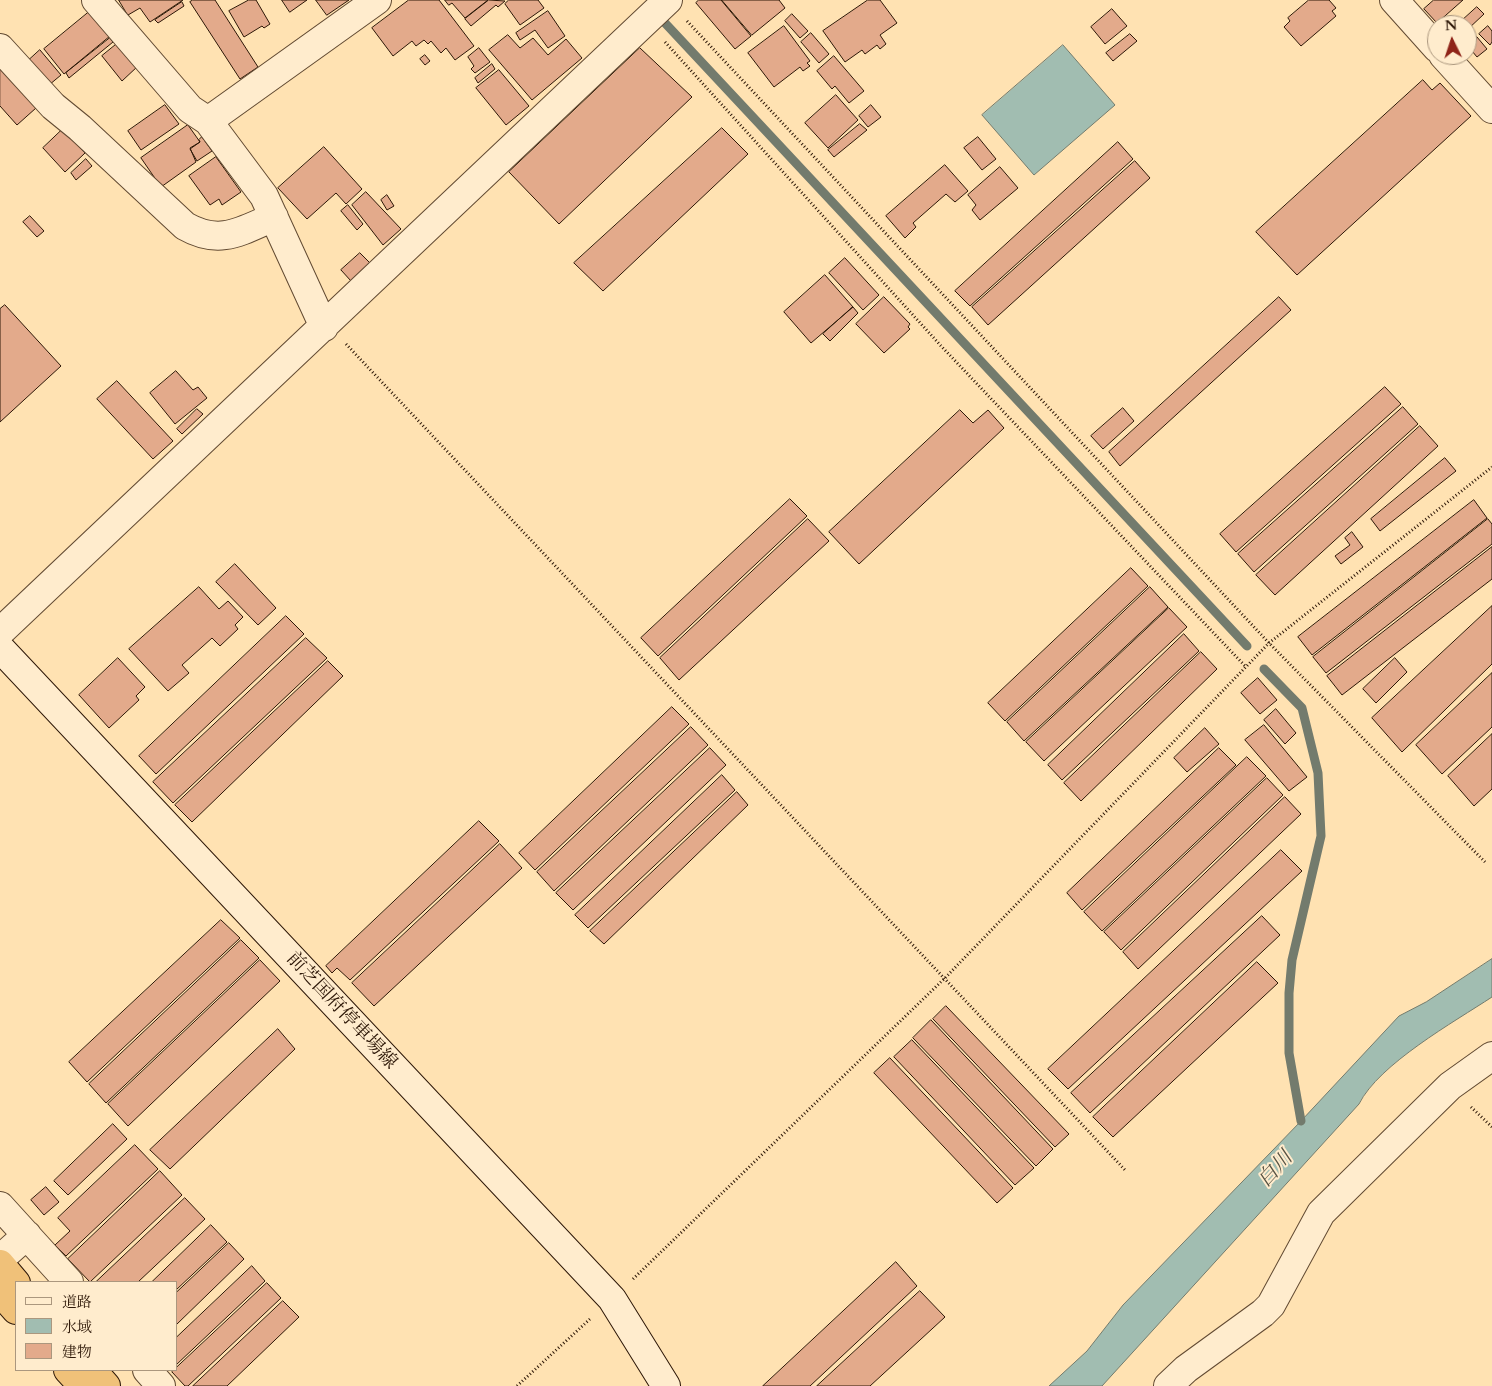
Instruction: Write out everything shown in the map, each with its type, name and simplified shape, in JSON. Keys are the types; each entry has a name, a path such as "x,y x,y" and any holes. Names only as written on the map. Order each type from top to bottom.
{"highway":[{"path":"0,1264 15,1282"},
{"path":"0,1292 15,1309"},
{"path":"69,1371 83,1386"},
{"path":"93,1371 106,1386"}],"street":[{"path":"96,0 190,109 208,121 264,196 324,327"},
{"path":"208,121 377,0"},
{"path":"0,632 668,0"},
{"path":"1394,0 1427,37"},
{"path":"0,48 54,106 186,226 199,234 216,238 232,234 274,217"},
{"path":"1452,65 1492,109"},
{"name":"前芝国府停車場線","path":"0,648 612,1299 666,1386"},
{"path":"1168,1386 1186,1369 1263,1313 1271,1305 1320,1213 1450,1086 1492,1056"},
{"path":"0,1206 68,1281"},
{"path":"0,1258 27,1235"},
{"path":"148,1371 162,1386"}],"path":[{"path":"668,0 1269,642 1485,862"},
{"path":"646,21 942,347 1246,667"},
{"path":"324,327 344,342 1126,1171"},
{"path":"517,1386 612,1299 945,978 1269,642 1492,467"}],"water":[{"path":"1063,45 1115,105 1034,175 982,115"},
{"name":"白川","path":"1492,959 1492,997 1438,1031 1383,1074 1369,1089 1359,1104 1102,1386 1049,1386 1087,1351 1123,1305 1301,1121 1399,1016 1426,1002"}],"building":[{"path":"119,0 183,0 150,22 140,8 128,15"},
{"path":"193,0 215,0 258,67 240,79 190,2"},
{"path":"249,0 256,0 270,24 264,28 262,26 244,37 229,11"},
{"path":"282,0 307,0 290,12"},
{"path":"316,0 349,0 327,15"},
{"path":"409,0 439,0 474,46 455,60 446,48 441,53 431,41 428,44 424,40 416,46 412,41 393,56 372,28"},
{"path":"445,0 488,0 465,18 452,3 449,5"},
{"path":"489,0 505,1 498,7 496,5 471,26 465,19"},
{"path":"509,0 538,0 544,8 520,25 505,4"},
{"path":"699,0 721,0 751,36 735,49 696,3"},
{"path":"722,0 779,0 785,8 752,35"},
{"path":"868,0 880,0 897,23 880,35 886,44 880,49 877,45 865,54 862,50 845,62 823,31"},
{"path":"1309,0 1329,0 1336,8 1332,11 1336,16 1301,46 1284,27 1290,21 1288,18"},
{"path":"1434,0 1463,0 1446,15 1430,15 1424,9"},
{"path":"182,2 184,6 158,23 155,20"},
{"path":"1477,7 1484,14 1477,21 1477,15 1468,15"},
{"path":"1112,9 1127,26 1105,44 1091,27"},
{"path":"548,11 565,36 548,48 535,30 520,40 516,33"},
{"path":"89,12 110,36 64,74 44,49"},
{"path":"792,14 808,31 800,38 785,21"},
{"path":"784,26 810,61 807,63 810,66 803,71 800,67 774,87 748,53"},
{"path":"1488,26 1492,31 1492,42 1490,45 1479,34"},
{"path":"811,33 829,54 819,63 801,42"},
{"path":"1130,34 1137,41 1113,61 1106,53"},
{"path":"508,35 520,48 533,38 548,55 566,39 582,58 532,100 489,50"},
{"path":"1477,37 1487,49 1477,57"},
{"path":"110,38 113,42 69,78 66,73"},
{"path":"118,43 138,66 122,81 102,56"},
{"path":"479,48 490,62 475,73 471,69 474,66 468,57"},
{"path":"640,48 692,97 559,224 509,172"},
{"path":"40,50 61,75 49,85 29,60"},
{"path":"425,55 430,61 425,65 420,59"},
{"path":"834,56 864,91 849,103 835,86 832,89 817,71"},
{"path":"492,64 495,69 478,83 475,78"},
{"path":"0,68 36,108 17,125 0,106"},
{"path":"499,70 529,106 506,125 476,88"},
{"path":"1423,80 1432,90 1440,83 1471,116 1297,275 1256,232"},
{"path":"836,95 858,120 828,148 805,123"},
{"path":"165,105 179,124 141,150 128,131"},
{"path":"871,105 881,117 868,127 859,116"},
{"path":"860,124 867,130 834,157 828,150"},
{"path":"188,125 200,142 190,148 196,162 161,187 141,158"},
{"path":"722,128 748,154 603,291 574,263"},
{"path":"63,129 85,153 65,172 43,148"},
{"path":"202,137 212,151 197,161 190,149 200,142 199,140"},
{"path":"978,137 996,159 982,170 964,148"},
{"path":"1118,142 1133,159 970,306 955,291"},
{"path":"324,147 362,189 346,204 336,193 307,219 278,188"},
{"path":"216,157 241,192 222,205 219,199 210,205 189,176"},
{"path":"86,159 92,166 76,180 71,173"},
{"path":"1135,161 1150,178 988,325 972,307"},
{"path":"945,165 968,191 955,202 946,194 913,223 916,227 905,238 886,216"},
{"path":"1000,167 1018,188 980,220 972,210 976,205 968,195"},
{"path":"366,192 401,229 383,245 352,205"},
{"path":"387,195 394,206 387,210 381,200"},
{"path":"348,205 363,224 357,230 341,211"},
{"path":"30,216 44,231 37,237 23,222"},
{"path":"360,253 370,263 351,281 341,270"},
{"path":"845,258 879,295 863,310 829,273"},
{"path":"825,275 853,307 811,343 784,312"},
{"path":"884,297 910,324 908,327 910,329 884,353 856,324"},
{"path":"1279,297 1291,310 1120,466 1109,452"},
{"path":"5,305 61,366 0,422 0,309"},
{"path":"853,307 858,313 830,341 823,334"},
{"path":"176,371 193,390 198,387 207,398 175,424 150,393"},
{"path":"117,381 173,441 153,459 97,399"},
{"path":"1385,387 1401,404 1236,552 1220,534"},
{"path":"1403,407 1418,424 1254,572 1238,554"},
{"path":"1123,408 1134,421 1103,449 1091,436"},
{"path":"197,409 203,414 182,434 177,429"},
{"path":"960,410 973,423 988,410 1004,428 859,564 829,532"},
{"path":"1420,426 1438,446 1275,595 1256,575"},
{"path":"1445,458 1456,471 1380,531 1371,519"},
{"path":"790,499 807,516 658,656 641,638"},
{"path":"1474,500 1487,518 1312,655 1298,637"},
{"path":"808,519 829,541 679,680 660,658"},
{"path":"1488,519 1492,524 1492,544 1326,673 1313,657"},
{"path":"1352,532 1363,547 1341,564 1335,556 1350,545 1345,538"},
{"path":"1492,547 1492,579 1342,695 1327,676"},
{"path":"235,564 276,608 258,625 216,582"},
{"path":"1131,568 1148,586 1005,721 988,703"},
{"path":"199,587 219,609 228,601 243,617 235,625 238,629 220,646 212,638 182,665 189,673 168,691 129,649"},
{"path":"1150,587 1168,607 1024,741 1007,722"},
{"path":"1492,606 1492,664 1402,752 1372,718"},
{"path":"1169,608 1187,627 1044,761 1026,742"},
{"path":"286,616 304,634 156,774 139,756"},
{"path":"1184,634 1199,651 1062,780 1048,765"},
{"path":"306,638 327,658 173,803 153,782"},
{"path":"1201,652 1217,669 1081,801 1064,783"},
{"path":"118,658 145,687 136,696 139,700 109,728 79,695"},
{"path":"1395,658 1407,672 1376,703 1363,689"},
{"path":"328,661 343,676 192,822 175,805"},
{"path":"1492,673 1492,727 1442,774 1416,745"},
{"path":"1258,678 1277,700 1260,714 1241,693"},
{"path":"672,707 689,724 535,870 519,853"},
{"path":"1276,709 1296,733 1285,744 1264,720"},
{"path":"1264,725 1307,777 1289,791 1245,740"},
{"path":"691,727 708,745 554,891 537,872"},
{"path":"1205,728 1219,744 1187,772 1174,758"},
{"path":"1492,734 1492,789 1474,806 1448,776"},
{"path":"710,748 726,765 573,910 556,893"},
{"path":"1219,748 1236,765 1082,910 1067,893"},
{"path":"1247,757 1266,776 1102,931 1084,912"},
{"path":"722,775 735,790 588,928 575,915"},
{"path":"1267,778 1283,795 1121,950 1104,932"},
{"path":"737,792 748,805 604,944 590,931"},
{"path":"1285,797 1301,814 1138,969 1123,952"},
{"path":"479,821 499,841 350,980 337,968 332,973 326,966"},
{"path":"500,844 522,868 374,1006 352,983"},
{"path":"1281,850 1302,871 1068,1089 1048,1069"},
{"path":"1262,916 1280,935 1090,1113 1071,1093"},
{"path":"221,920 240,938 87,1082 69,1062"},
{"path":"241,940 259,958 106,1103 89,1084"},
{"path":"260,960 280,981 128,1126 108,1104"},
{"path":"1257,962 1278,983 1113,1137 1093,1117"},
{"path":"946,1006 1069,1134 1055,1147 933,1019"},
{"path":"931,1020 1053,1149 1036,1166 913,1038"},
{"path":"278,1029 295,1049 170,1169 150,1150"},
{"path":"912,1040 1034,1168 1015,1185 894,1057"},
{"path":"890,1058 1013,1188 997,1203 874,1073"},
{"path":"113,1124 127,1139 68,1195 54,1181"},
{"path":"135,1145 158,1169 66,1256 55,1245 70,1231 58,1218"},
{"path":"160,1171 182,1195 91,1281 68,1259"},
{"path":"46,1187 59,1202 44,1215 31,1200"},
{"path":"185,1198 205,1219 139,1281 97,1281"},
{"path":"211,1225 227,1242 178,1288 178,1281 153,1281"},
{"path":"229,1243 244,1259 178,1323 178,1291"},
{"path":"896,1262 917,1286 810,1386 763,1386"},
{"path":"252,1266 265,1281 178,1363 178,1336"},
{"path":"267,1283 281,1298 188,1386 185,1386 172,1372 178,1371 178,1366"},
{"path":"920,1291 945,1317 870,1386 817,1386"},
{"path":"283,1301 299,1317 227,1386 193,1386"}],"waterway":[{"path":"665,23 1247,646"},
{"path":"1264,669 1302,708 1318,773 1321,836 1292,960 1289,993 1289,1053 1301,1121"}]}
